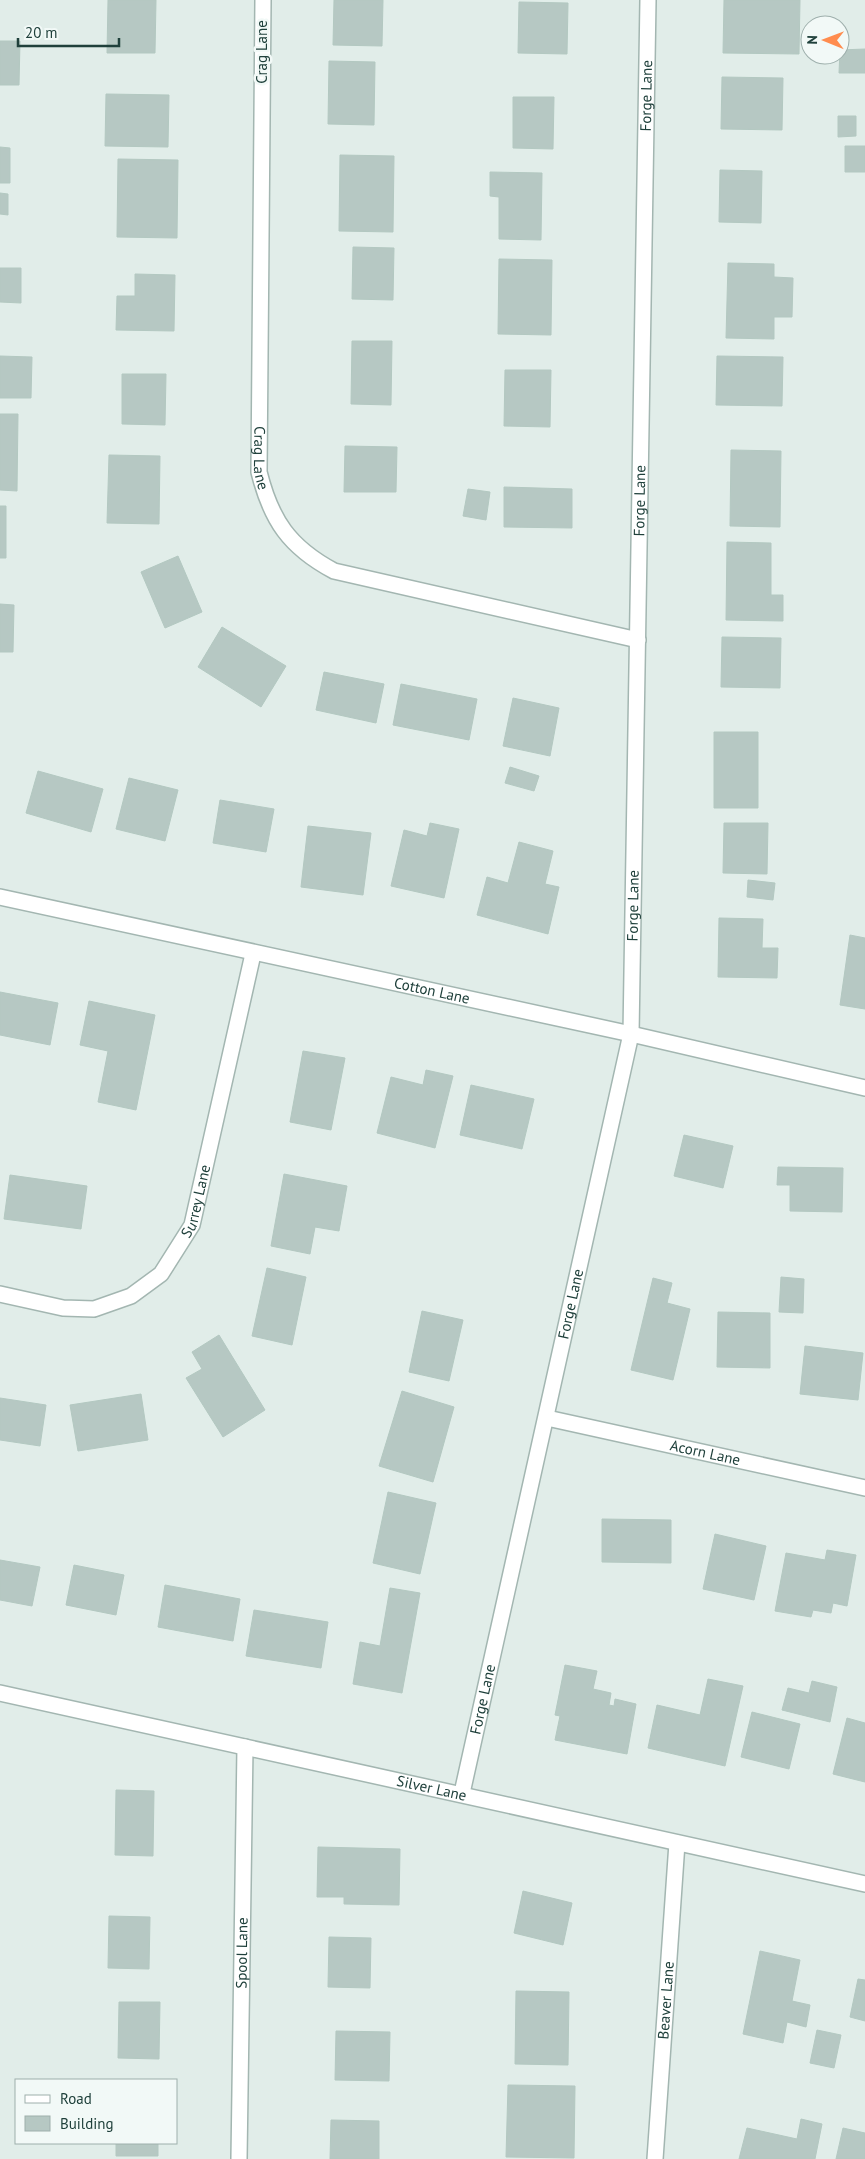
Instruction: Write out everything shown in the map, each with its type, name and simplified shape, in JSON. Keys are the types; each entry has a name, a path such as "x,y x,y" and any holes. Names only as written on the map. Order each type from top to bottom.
{"street":[{"name":"Crag Lane","path":"263,0 259,472 266,498 284,533 315,562 334,571 638,640"},
{"name":"Forge Lane","path":"462,1793 631,1034 648,0"},
{"name":"Cotton Lane","path":"0,897 252,954 631,1034 865,1088"},
{"name":"Surrey Lane","path":"0,1294 62,1308 94,1309 131,1296 161,1274 192,1225 252,954"},
{"name":"Acorn Lane","path":"547,1418 865,1488"},
{"name":"Silver Lane","path":"0,1693 462,1793 865,1884"},
{"name":"Spool Lane","path":"239,2159 245,1747"},
{"name":"Beaver Lane","path":"654,2159 677,1843"}],"building":[{"path":"108,0 156,0 155,53 107,53"},
{"path":"334,0 383,0 382,46 333,45"},
{"path":"724,0 800,0 799,54 723,53"},
{"path":"519,2 568,3 567,54 518,53"},
{"path":"0,41 20,41 19,85 0,85"},
{"path":"865,49 865,73 839,73 839,65 850,65 850,50"},
{"path":"329,61 375,62 374,125 328,124"},
{"path":"722,77 783,78 782,130 721,129"},
{"path":"106,94 169,95 168,147 105,146"},
{"path":"513,97 554,97 553,149 513,148"},
{"path":"838,116 856,116 856,136 838,137"},
{"path":"845,146 865,146 865,172 845,172"},
{"path":"0,147 10,148 10,183 0,183"},
{"path":"340,155 394,156 393,232 339,231"},
{"path":"118,159 178,160 177,238 117,237"},
{"path":"720,170 762,171 761,223 719,222"},
{"path":"490,172 542,173 541,240 499,239 499,197 490,196"},
{"path":"0,193 8,194 8,215 0,214"},
{"path":"353,247 394,248 393,300 352,299"},
{"path":"499,259 552,260 551,335 498,334"},
{"path":"728,263 774,264 774,277 793,278 792,317 774,317 774,339 726,338"},
{"path":"0,268 21,268 21,303 0,302"},
{"path":"135,274 175,275 174,331 116,330 117,296 135,296"},
{"path":"352,341 392,341 391,405 351,404"},
{"path":"0,356 32,357 31,398 0,398"},
{"path":"717,356 783,357 782,406 716,405"},
{"path":"505,370 551,370 550,427 504,426"},
{"path":"122,374 166,374 165,425 122,424"},
{"path":"0,414 18,414 17,491 0,490"},
{"path":"345,446 397,447 396,492 344,492"},
{"path":"731,450 781,451 780,527 730,526"},
{"path":"109,455 160,456 159,524 107,523"},
{"path":"504,487 572,489 572,528 504,527"},
{"path":"468,489 490,492 486,520 463,516"},
{"path":"0,506 6,506 6,558 0,558"},
{"path":"727,542 771,543 771,595 783,595 783,621 726,620"},
{"path":"178,556 202,612 165,628 141,572"},
{"path":"0,604 14,605 13,652 0,652"},
{"path":"222,627 286,666 261,707 198,667"},
{"path":"722,637 781,638 780,688 721,687"},
{"path":"324,672 384,684 376,723 316,710"},
{"path":"401,684 477,699 469,740 393,725"},
{"path":"513,698 559,708 550,756 503,746"},
{"path":"714,732 758,732 758,808 714,808"},
{"path":"510,767 539,776 534,791 505,783"},
{"path":"38,771 103,789 91,832 26,813"},
{"path":"129,778 178,790 165,841 116,829"},
{"path":"220,800 274,809 266,852 213,843"},
{"path":"430,823 459,829 444,898 391,886 404,830 427,836"},
{"path":"724,823 768,823 767,874 723,873"},
{"path":"308,826 371,833 363,895 301,887"},
{"path":"519,842 553,851 545,884 559,887 548,934 477,915 487,877 508,883"},
{"path":"748,880 775,883 773,900 747,897"},
{"path":"719,918 763,919 762,948 778,948 777,978 718,977"},
{"path":"850,935 865,938 865,1009 840,1005"},
{"path":"0,992 58,1003 50,1045 0,1035"},
{"path":"89,1001 155,1015 136,1110 98,1102 108,1051 80,1045"},
{"path":"303,1051 345,1058 331,1130 290,1122"},
{"path":"426,1070 453,1076 435,1148 377,1133 391,1077 423,1085"},
{"path":"471,1085 534,1099 522,1149 460,1135"},
{"path":"684,1135 733,1146 723,1188 674,1176"},
{"path":"778,1167 843,1168 842,1212 790,1211 790,1185 777,1185"},
{"path":"284,1174 347,1186 339,1231 315,1227 310,1254 271,1246"},
{"path":"10,1175 87,1186 81,1229 4,1219"},
{"path":"267,1268 306,1277 292,1345 252,1336"},
{"path":"781,1277 804,1279 803,1313 779,1312"},
{"path":"653,1278 672,1283 667,1303 690,1309 673,1380 631,1370"},
{"path":"422,1311 463,1320 449,1381 409,1372"},
{"path":"718,1312 770,1313 770,1368 717,1367"},
{"path":"219,1335 265,1410 223,1437 186,1378 202,1369 192,1352"},
{"path":"805,1346 863,1353 858,1400 800,1394"},
{"path":"402,1391 454,1407 433,1482 379,1466"},
{"path":"141,1394 148,1440 78,1451 70,1405"},
{"path":"0,1398 46,1405 40,1446 0,1440"},
{"path":"388,1492 436,1503 420,1574 373,1563"},
{"path":"602,1519 671,1520 671,1563 602,1562"},
{"path":"715,1534 766,1546 754,1600 703,1589"},
{"path":"827,1550 856,1555 847,1606 833,1603 831,1613 813,1610 811,1617 775,1611 786,1553 825,1560"},
{"path":"0,1560 40,1567 32,1606 0,1600"},
{"path":"74,1565 124,1575 116,1615 66,1605"},
{"path":"165,1585 240,1599 233,1641 158,1627"},
{"path":"390,1588 420,1593 402,1693 353,1684 360,1642 380,1646"},
{"path":"254,1610 328,1622 321,1668 246,1656"},
{"path":"565,1665 597,1671 593,1689 611,1693 609,1705 614,1706 615,1699 636,1704 627,1754 555,1740 560,1716 555,1715"},
{"path":"708,1679 743,1686 725,1766 648,1748 657,1705 700,1715"},
{"path":"812,1681 837,1687 830,1722 782,1710 788,1688 809,1693"},
{"path":"752,1712 800,1724 789,1769 741,1757"},
{"path":"847,1718 865,1723 865,1782 833,1774"},
{"path":"116,1790 154,1791 153,1856 115,1855"},
{"path":"318,1847 400,1849 399,1905 344,1904 344,1897 317,1897"},
{"path":"523,1891 572,1903 563,1945 514,1933"},
{"path":"109,1916 150,1917 149,1969 108,1968"},
{"path":"329,1937 371,1938 370,1988 328,1987"},
{"path":"760,1951 800,1960 792,2001 810,2005 806,2027 787,2022 783,2043 743,2034"},
{"path":"858,1979 865,1980 865,2021 850,2017"},
{"path":"516,1991 569,1992 568,2065 515,2064"},
{"path":"119,2002 160,2002 159,2059 118,2058"},
{"path":"817,2030 841,2035 834,2068 810,2063"},
{"path":"336,2031 390,2032 389,2081 335,2080"},
{"path":"508,2085 575,2086 574,2158 506,2157"},
{"path":"801,2119 822,2124 815,2159 739,2159 747,2128 797,2139"},
{"path":"331,2120 379,2121 379,2159 330,2159"},
{"path":"843,2128 865,2133 865,2159 836,2159"},
{"path":"116,2144 158,2144 158,2156 116,2156"}]}
